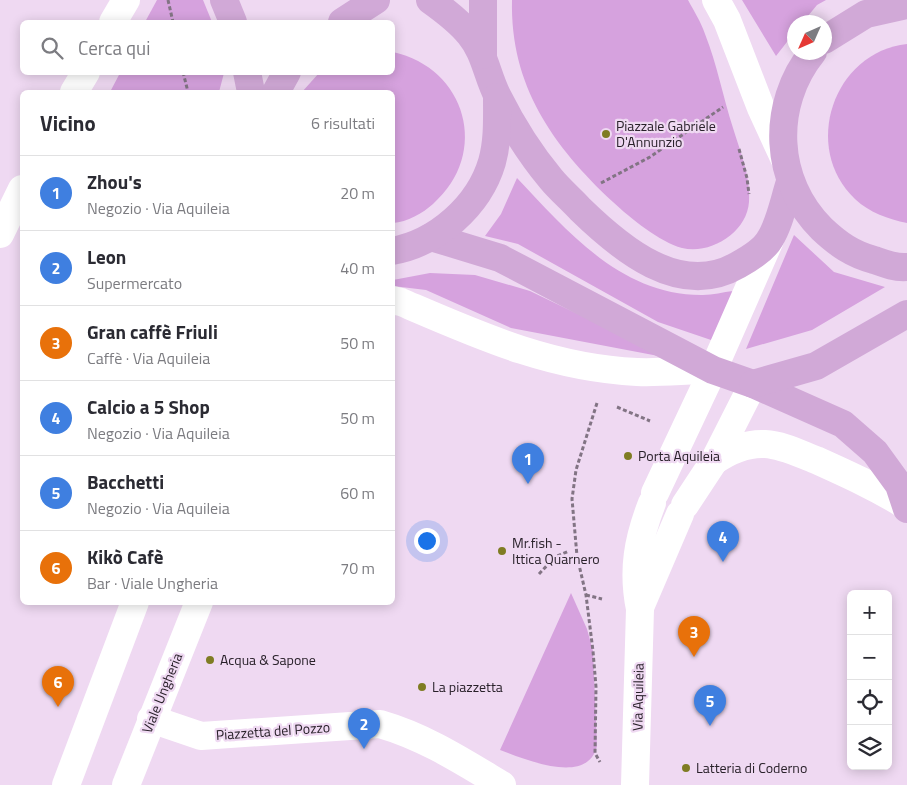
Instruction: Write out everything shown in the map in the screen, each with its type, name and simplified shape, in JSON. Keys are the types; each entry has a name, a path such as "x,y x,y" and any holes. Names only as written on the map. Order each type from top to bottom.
{"main road":[{"path":"224,0 232,20"},
{"path":"345,20 376,0"},
{"path":"430,0 470,34 483,55 497,96 551,180 603,232 625,249 676,274 694,278 714,276 750,258 770,240 787,170 783,119 794,82 808,60"},
{"path":"483,0 483,55"},
{"path":"832,35 866,14 907,5"},
{"path":"248,75 251,90"},
{"path":"277,90 285,75"},
{"path":"395,250 404,249 431,237 469,205 483,183 492,163 497,134 497,96"},
{"path":"787,170 807,214 840,246 859,256 899,268 907,267"},
{"path":"431,237 500,258 713,370 753,384 843,424 875,452 899,485 906,507"},
{"path":"753,384 816,366 907,314"}],"street":[{"path":"114,20 126,0"},
{"path":"716,0 727,20 787,170"},
{"path":"75,90 84,75"},
{"path":"0,234 20,193"},
{"path":"395,301 499,344 569,363 637,372 713,370 770,240"},
{"name":"Via Aquileia","path":"635,785 640,609 636,588 635,565 641,533 653,498 713,370"},
{"name":"Via Aquileia","path":"640,609 682,510 714,461 753,384"},
{"name":"Via Aquileia","path":"714,461 743,446 767,444 787,448 863,480 906,507"},
{"path":"66,785 134,605"},
{"name":"Viale Ungheria","path":"126,785 198,605"},
{"name":"Piazzetta del Pozzo","path":"151,719 201,736 380,724 405,732 443,749 502,785"}],"path":[{"path":"168,0 172,20"},
{"path":"185,75 188,90"},
{"path":"595,186 650,157 726,105 728,114"},
{"path":"737,142 748,178 749,203"},
{"path":"598,399 606,403"},
{"path":"616,407 651,422"},
{"path":"595,409 576,470 572,499 577,556 586,594 593,651 596,686 595,754"},
{"path":"539,574 555,557 569,551"}],"shaded area":[{"path":"157,0 203,0 211,20 146,20"},
{"path":"512,0 688,0 702,25 709,45 747,174 749,202 747,213 735,232 726,239 704,248 682,248 673,245 637,222 591,181 554,136 539,112 527,87 518,60 513,31"},
{"path":"742,0 826,0 817,5 809,15 787,15 787,42 776,56"},
{"path":"907,44 907,223 879,215 855,199 839,178 830,154 828,130 833,105 844,83 860,64 881,51"},
{"path":"395,53 418,61 438,75 453,94 462,115 465,138 461,161 451,183 433,204 424,211 409,219 395,223 395,90 304,90 317,75 395,75"},
{"path":"119,75 223,75 220,90 111,90"},
{"path":"517,178 577,239 622,273 647,285 674,292 710,295 733,291 714,341 658,322 518,244 485,236 501,214"},
{"path":"794,235 834,272 885,287 812,330 746,349"},
{"path":"430,273 475,275 530,291 669,358 511,328 426,290 395,286 395,280"},
{"path":"571,593 587,629 593,651 597,746 591,758 582,765 556,767 500,750"}],"place":[{"name":"Piazzale Gabriele D'Annunzio","path":"606,134"},
{"name":"Porta Aquileia","path":"628,456"},
{"name":"Zhou's","path":"528,484"},
{"name":"Mr.fish - Ittica Quarnero","path":"502,551"},
{"name":"Calcio a 5 Shop","path":"723,562"},
{"name":"Gran caffè Friuli","path":"694,657"},
{"name":"Acqua & Sapone","path":"210,660"},
{"name":"La piazzetta","path":"422,687"},
{"name":"Kikò Cafè","path":"58,707"},
{"name":"Bacchetti","path":"710,726"},
{"name":"Leon","path":"364,749"},
{"name":"Latteria di Coderno","path":"686,768"}]}
